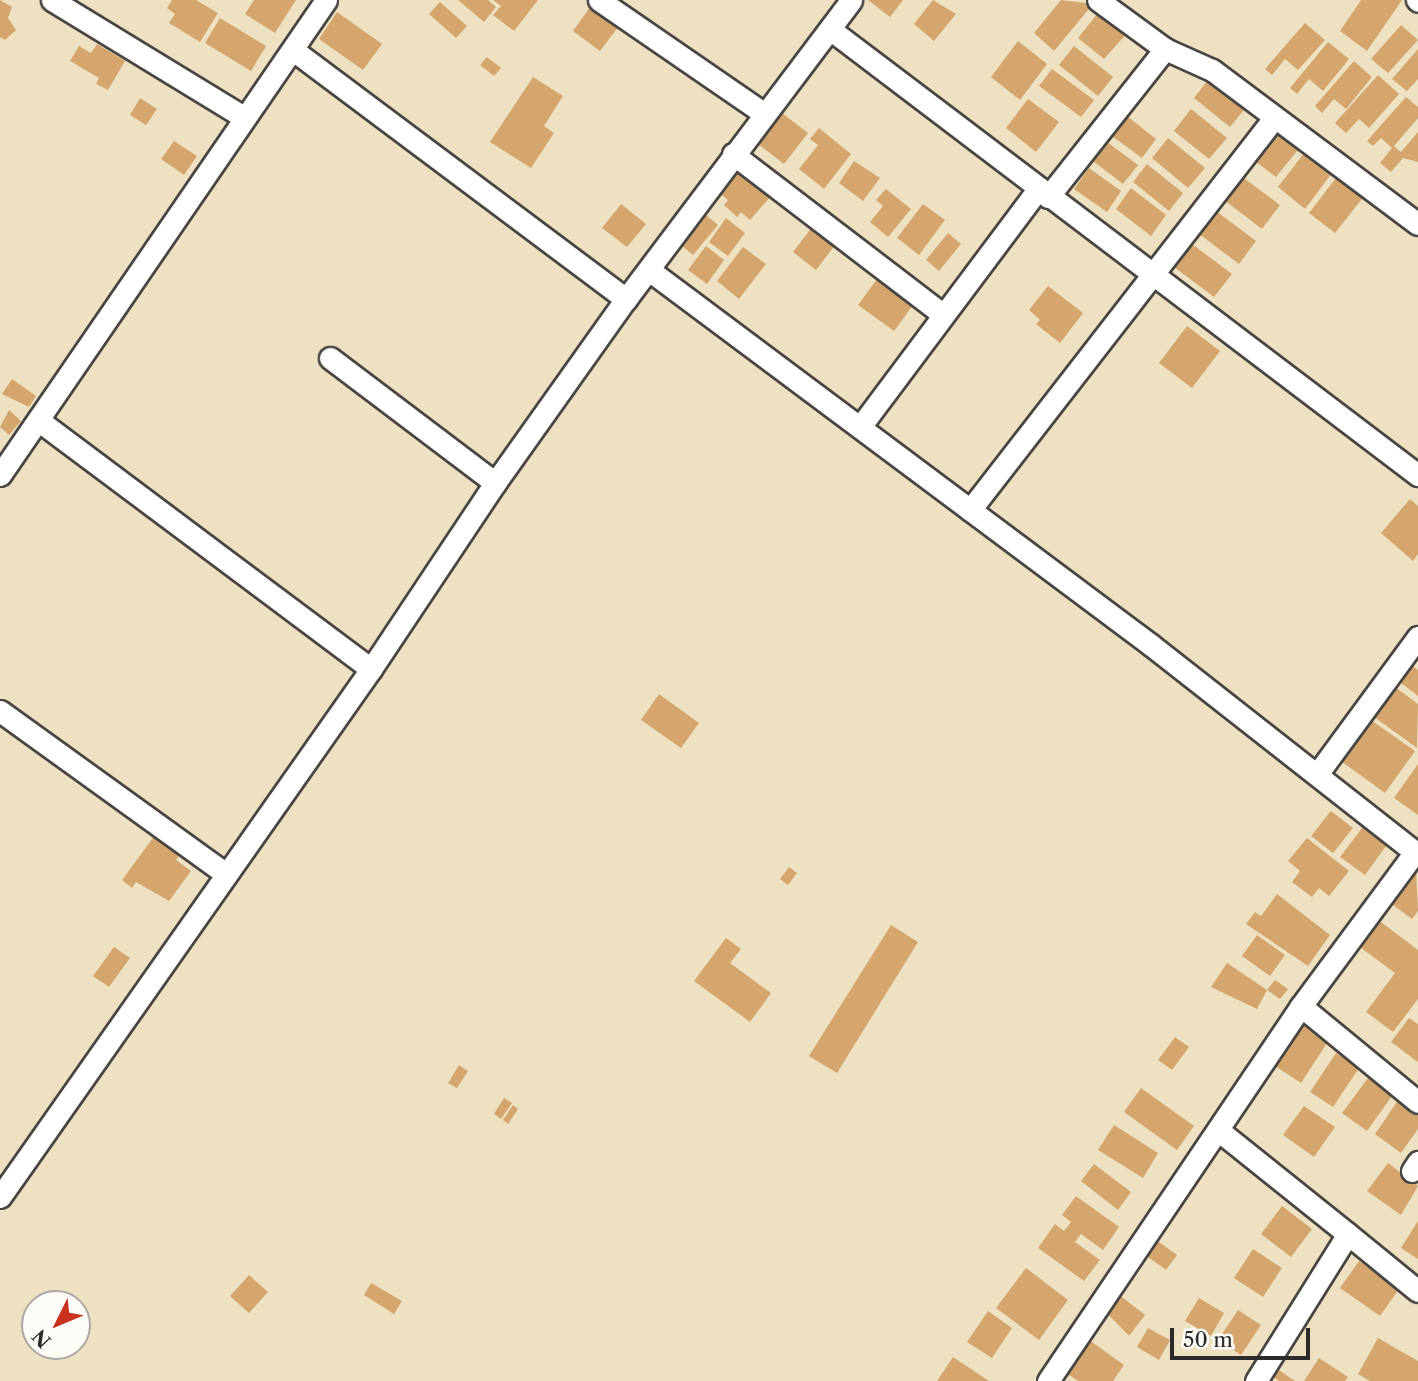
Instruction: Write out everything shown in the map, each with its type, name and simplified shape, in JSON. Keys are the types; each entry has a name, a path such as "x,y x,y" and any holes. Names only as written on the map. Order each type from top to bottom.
{"street":[{"path":"52,0 244,117"},
{"path":"599,0 765,114"},
{"path":"0,1197 225,873 371,669 495,483 625,299 733,154 831,30 851,0"},
{"path":"1098,0 1165,49 1212,70 1418,224"},
{"path":"0,475 244,117 293,50 317,3"},
{"path":"831,30 1418,475"},
{"path":"860,427 942,314 1165,49"},
{"path":"293,50 625,299"},
{"path":"970,510 1275,117"},
{"path":"733,154 942,314"},
{"path":"649,270 1318,773 1417,853 1301,1006 1048,1381"},
{"path":"330,358 495,483"},
{"path":"38,421 371,669"},
{"path":"1318,773 1414,651"},
{"path":"0,711 225,873"},
{"path":"1301,1006 1418,1102"},
{"path":"1218,1130 1418,1291"},
{"path":"1256,1381 1348,1234"}],"building":[{"path":"0,0 12,7 8,18 16,30 5,40 0,37"},
{"path":"172,0 196,0 218,13 200,42 169,23 175,14 167,8"},
{"path":"254,0 296,0 275,33 245,14"},
{"path":"458,0 488,0 496,7 484,22"},
{"path":"493,0 538,0 514,31 493,15 501,6"},
{"path":"868,0 903,0 890,17"},
{"path":"933,0 956,14 934,41 914,24"},
{"path":"1061,0 1093,4 1054,51 1034,33"},
{"path":"1361,0 1402,0 1367,51 1340,31"},
{"path":"440,2 467,26 456,38 429,14"},
{"path":"591,6 619,26 600,51 573,31"},
{"path":"1101,9 1128,32 1104,59 1078,38"},
{"path":"337,12 382,44 363,70 319,39"},
{"path":"220,18 266,46 251,71 205,43"},
{"path":"1305,23 1325,40 1298,70 1285,59 1272,75 1265,69"},
{"path":"1401,25 1418,40 1388,73 1371,59"},
{"path":"1018,41 1047,64 1020,100 991,77"},
{"path":"1328,42 1349,59 1323,91 1309,79 1297,94 1290,88"},
{"path":"97,44 125,61 108,90 96,84 99,78 70,61 79,46 91,53"},
{"path":"1074,46 1113,77 1098,96 1059,65"},
{"path":"1418,49 1418,79 1407,91 1392,79"},
{"path":"487,57 501,68 494,76 480,65"},
{"path":"1354,61 1372,77 1346,109 1334,99 1322,113 1315,106"},
{"path":"1052,69 1094,100 1081,117 1039,86"},
{"path":"1378,75 1399,94 1369,128 1359,119 1346,133 1335,123"},
{"path":"1211,76 1248,105 1230,127 1194,98"},
{"path":"533,77 563,96 544,126 554,133 531,168 490,142"},
{"path":"1406,97 1418,107 1418,118 1394,146 1401,152 1418,132 1418,162 1403,158 1391,172 1380,163 1392,148 1381,138 1373,146 1367,141"},
{"path":"140,98 157,109 146,125 130,115"},
{"path":"1028,99 1059,122 1036,152 1006,128"},
{"path":"1191,109 1227,138 1209,159 1174,131"},
{"path":"782,113 808,133 784,164 758,144"},
{"path":"1127,116 1156,139 1142,158 1112,136"},
{"path":"1276,127 1301,146 1276,177 1251,158"},
{"path":"819,128 851,154 824,189 799,169 818,145 810,139"},
{"path":"1168,138 1205,168 1188,188 1152,158"},
{"path":"1103,139 1138,165 1123,184 1089,158"},
{"path":"174,141 197,156 184,175 161,159"},
{"path":"1308,148 1335,169 1305,209 1278,187"},
{"path":"854,161 880,178 863,201 839,183"},
{"path":"1147,164 1183,193 1169,211 1133,182"},
{"path":"738,166 772,195 750,220 741,212 737,217 724,205 728,200 716,190"},
{"path":"1089,168 1121,191 1107,212 1074,189"},
{"path":"1339,174 1365,195 1335,233 1309,213"},
{"path":"1241,176 1280,205 1262,229 1224,200"},
{"path":"1131,188 1166,215 1151,236 1116,209"},
{"path":"886,189 911,209 888,237 870,222 883,206 876,200"},
{"path":"621,204 646,224 627,247 602,228"},
{"path":"923,204 945,220 919,255 897,238"},
{"path":"701,211 718,225 693,255 676,241"},
{"path":"1216,211 1256,241 1239,264 1199,234"},
{"path":"726,218 745,233 728,256 709,242"},
{"path":"813,226 836,244 816,270 793,252"},
{"path":"948,233 961,244 939,271 926,260"},
{"path":"1192,244 1232,274 1214,297 1174,267"},
{"path":"706,246 724,260 707,284 688,270"},
{"path":"743,247 766,264 739,299 717,281"},
{"path":"880,275 916,301 894,331 858,305"},
{"path":"1048,286 1083,313 1060,343 1036,324 1040,320 1029,310"},
{"path":"1187,326 1220,351 1192,388 1159,363"},
{"path":"12,379 36,396 29,407 2,394"},
{"path":"9,410 21,421 9,435 0,427"},
{"path":"1410,499 1418,506 1418,554 1413,561 1381,533"},
{"path":"1408,663 1418,670 1418,696 1396,679"},
{"path":"1391,684 1418,704 1417,748 1370,714"},
{"path":"659,694 699,723 681,748 641,720"},
{"path":"1368,718 1415,751 1385,793 1338,759"},
{"path":"1418,764 1418,815 1394,798"},
{"path":"1331,811 1353,828 1333,853 1311,836"},
{"path":"1365,824 1389,842 1365,875 1340,857"},
{"path":"158,831 181,853 176,860 191,871 169,901 136,882 132,888 122,880"},
{"path":"1307,838 1349,871 1329,896 1319,888 1312,897 1292,882 1300,871 1288,861"},
{"path":"789,867 797,873 788,885 780,879"},
{"path":"1416,867 1418,911 1412,919 1389,902"},
{"path":"1277,894 1330,935 1308,966 1246,924 1255,912 1261,916"},
{"path":"1377,919 1418,950 1418,999 1393,1032 1366,1012 1395,973 1357,945"},
{"path":"891,925 918,942 837,1073 809,1056"},
{"path":"1257,935 1285,955 1270,976 1242,956"},
{"path":"726,938 741,949 730,963 771,993 750,1022 694,981"},
{"path":"114,947 130,958 109,987 93,976"},
{"path":"1227,963 1267,990 1257,1009 1211,987"},
{"path":"1275,980 1288,989 1280,999 1267,990"},
{"path":"1409,1018 1418,1024 1418,1062 1391,1042"},
{"path":"1299,1020 1329,1040 1301,1083 1272,1064"},
{"path":"1175,1037 1189,1047 1172,1070 1158,1060"},
{"path":"1336,1053 1359,1068 1333,1107 1310,1092"},
{"path":"459,1065 468,1071 457,1088 448,1083"},
{"path":"1368,1078 1392,1096 1367,1131 1342,1113"},
{"path":"1141,1088 1194,1126 1177,1150 1124,1112"},
{"path":"504,1098 512,1103 501,1119 494,1114"},
{"path":"1399,1099 1418,1112 1418,1129 1401,1153 1375,1134"},
{"path":"513,1105 518,1109 508,1124 503,1120"},
{"path":"1304,1106 1335,1127 1314,1157 1283,1135"},
{"path":"1114,1125 1158,1153 1143,1178 1098,1150"},
{"path":"1388,1163 1418,1186 1401,1215 1367,1191"},
{"path":"1094,1164 1131,1192 1118,1210 1081,1181"},
{"path":"1076,1196 1119,1227 1103,1250 1081,1234 1075,1242 1100,1260 1084,1281 1038,1248 1055,1224 1064,1231 1071,1222 1062,1215"},
{"path":"1282,1206 1312,1229 1291,1257 1261,1234"},
{"path":"1418,1221 1418,1259 1401,1248"},
{"path":"1152,1237 1177,1255 1166,1270 1141,1252"},
{"path":"1253,1249 1282,1268 1263,1297 1234,1278"},
{"path":"1359,1261 1399,1289 1380,1316 1340,1288"},
{"path":"1026,1268 1068,1300 1039,1340 996,1308"},
{"path":"249,1275 268,1292 249,1313 230,1296"},
{"path":"371,1283 402,1301 394,1314 364,1295"},
{"path":"1117,1293 1145,1315 1129,1336 1104,1310"},
{"path":"1199,1298 1224,1313 1211,1336 1185,1321"},
{"path":"1238,1310 1261,1325 1241,1355 1218,1340"},
{"path":"988,1311 1012,1328 992,1358 967,1342"},
{"path":"1148,1328 1170,1340 1159,1360 1137,1347"},
{"path":"1378,1338 1418,1361 1418,1381 1370,1381 1358,1374"},
{"path":"1089,1340 1124,1365 1113,1381 1078,1381 1066,1373"},
{"path":"953,1357 989,1381 937,1381"},
{"path":"1319,1358 1348,1377 1345,1381 1304,1381"},
{"path":"1273,1366 1295,1381 1279,1381 1268,1373"}]}
